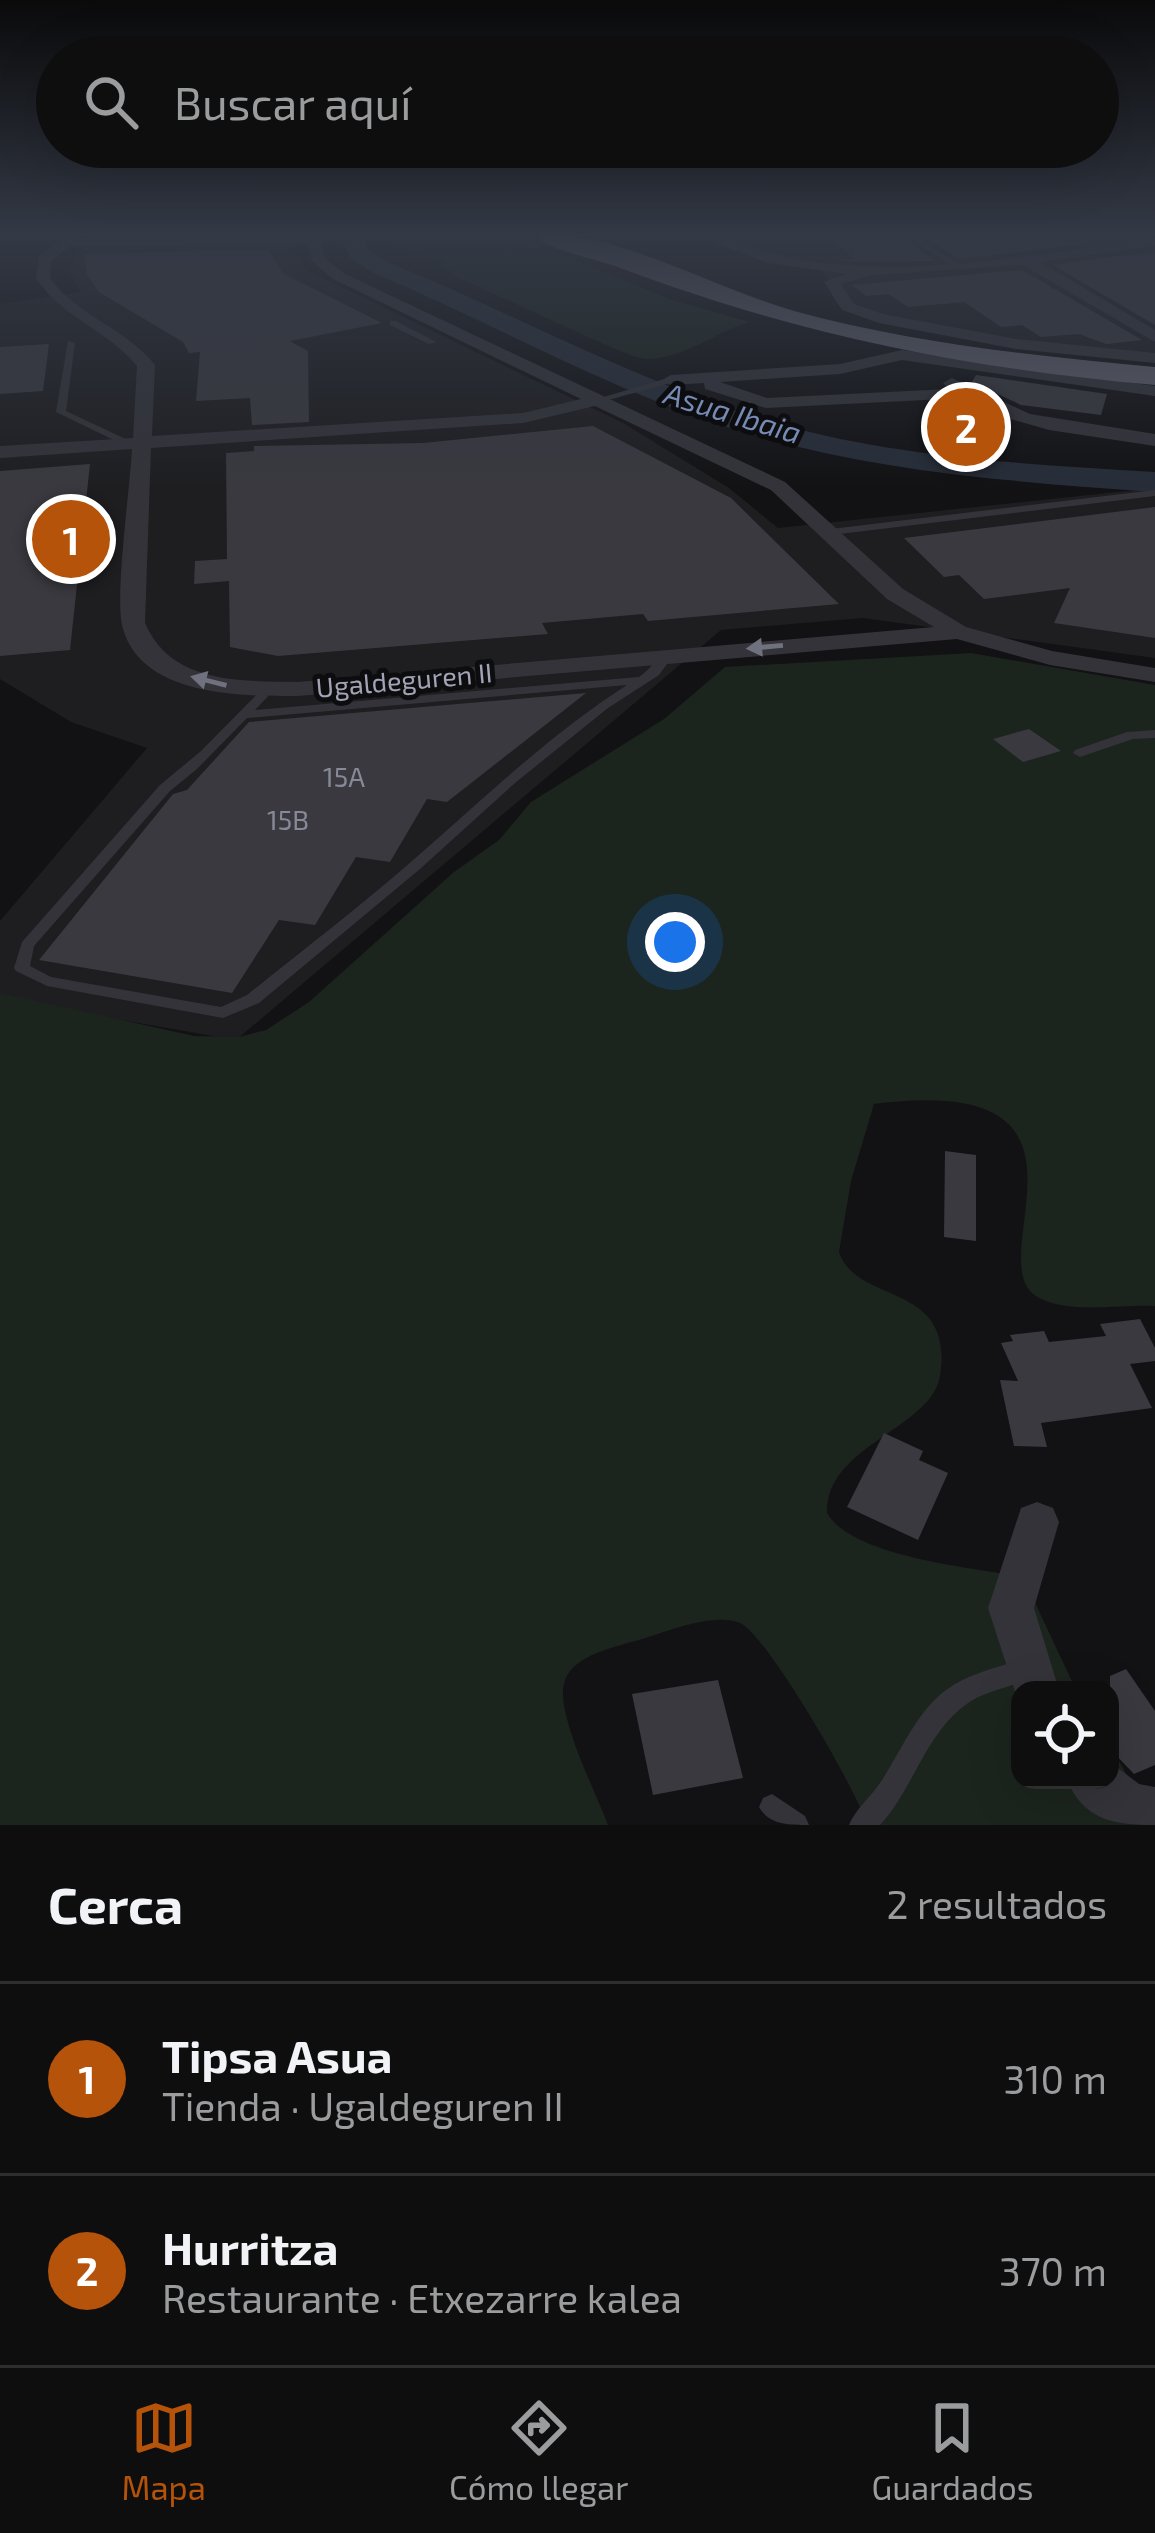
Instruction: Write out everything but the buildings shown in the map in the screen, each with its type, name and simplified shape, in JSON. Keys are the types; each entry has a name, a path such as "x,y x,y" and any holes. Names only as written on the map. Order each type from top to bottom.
{"highway":[{"path":"796,319 978,357 1155,376"},
{"path":"851,319 917,337 1155,362"}],"street":[{"name":"Ugaldeguren II","path":"86,319 146,365 138,444 133,622 137,640 148,654 184,674 269,688 958,632"},
{"path":"430,319 778,485 909,603 958,632 1050,658 1155,675"},
{"path":"885,319 1016,344 1155,362"},
{"path":"1125,319 1155,337"},
{"path":"680,379 821,371 902,355 1152,415"},
{"path":"920,357 966,393 1027,423 1152,415"},
{"path":"680,379 766,403 966,393"},
{"path":"0,452 523,418 601,399"},
{"path":"881,636 902,620 909,603"},
{"path":"1031,1680 1011,1608 1037,1522"},
{"path":"1104,1789 1128,1808 1155,1813"}],"lane":[{"path":"393,323 432,342"},
{"path":"71,343 61,412 138,444"},
{"path":"601,399 680,379"},
{"path":"830,532 1155,493"},
{"path":"269,688 191,771 164,788 27,945 22,968 47,981 223,1013 253,998 415,866 510,780 668,656"},
{"path":"241,715 641,680"},
{"path":"1080,754 1132,735 1155,734"},
{"path":"862,1825 902,1780 939,1712 960,1694 1031,1680"},
{"path":"772,1807 796,1825"}],"shaded area":[{"path":"0,319 408,319 623,423 729,488 778,528 1155,488 1155,658 863,618 721,630 236,1040 0,999 0,921 147,748 71,722 0,679"},
{"path":"549,319 750,322 660,358 634,356"},
{"path":"903,319 1155,319 1155,359 1016,344"},
{"path":"971,653 1155,685 1155,1306 1078,1307 1036,1296 1023,1276 1027,1174 1020,1141 997,1115 951,1102 874,1104 851,1181 839,1252 864,1281 902,1298 933,1324 941,1345 940,1376 933,1394 918,1410 843,1470 831,1490 827,1513 841,1528 887,1550 1023,1577 1072,1681 1011,1681 1011,1789 1119,1789 1119,1761 1155,1825 867,1825 830,1750 770,1655 740,1623 715,1620 601,1651 568,1675 563,1697 566,1714 608,1825 0,1825 0,993 194,1036 239,1037 266,1030 309,1002 454,872 499,840 531,802 664,719 725,667"}],"waterway":[{"name":"Asua Ibaia","path":"498,319 697,407 808,440 923,461 1155,482"}],"place":[{"name":"Hurritza","path":"966,427"},
{"name":"Tipsa Asua","path":"71,539"}]}
